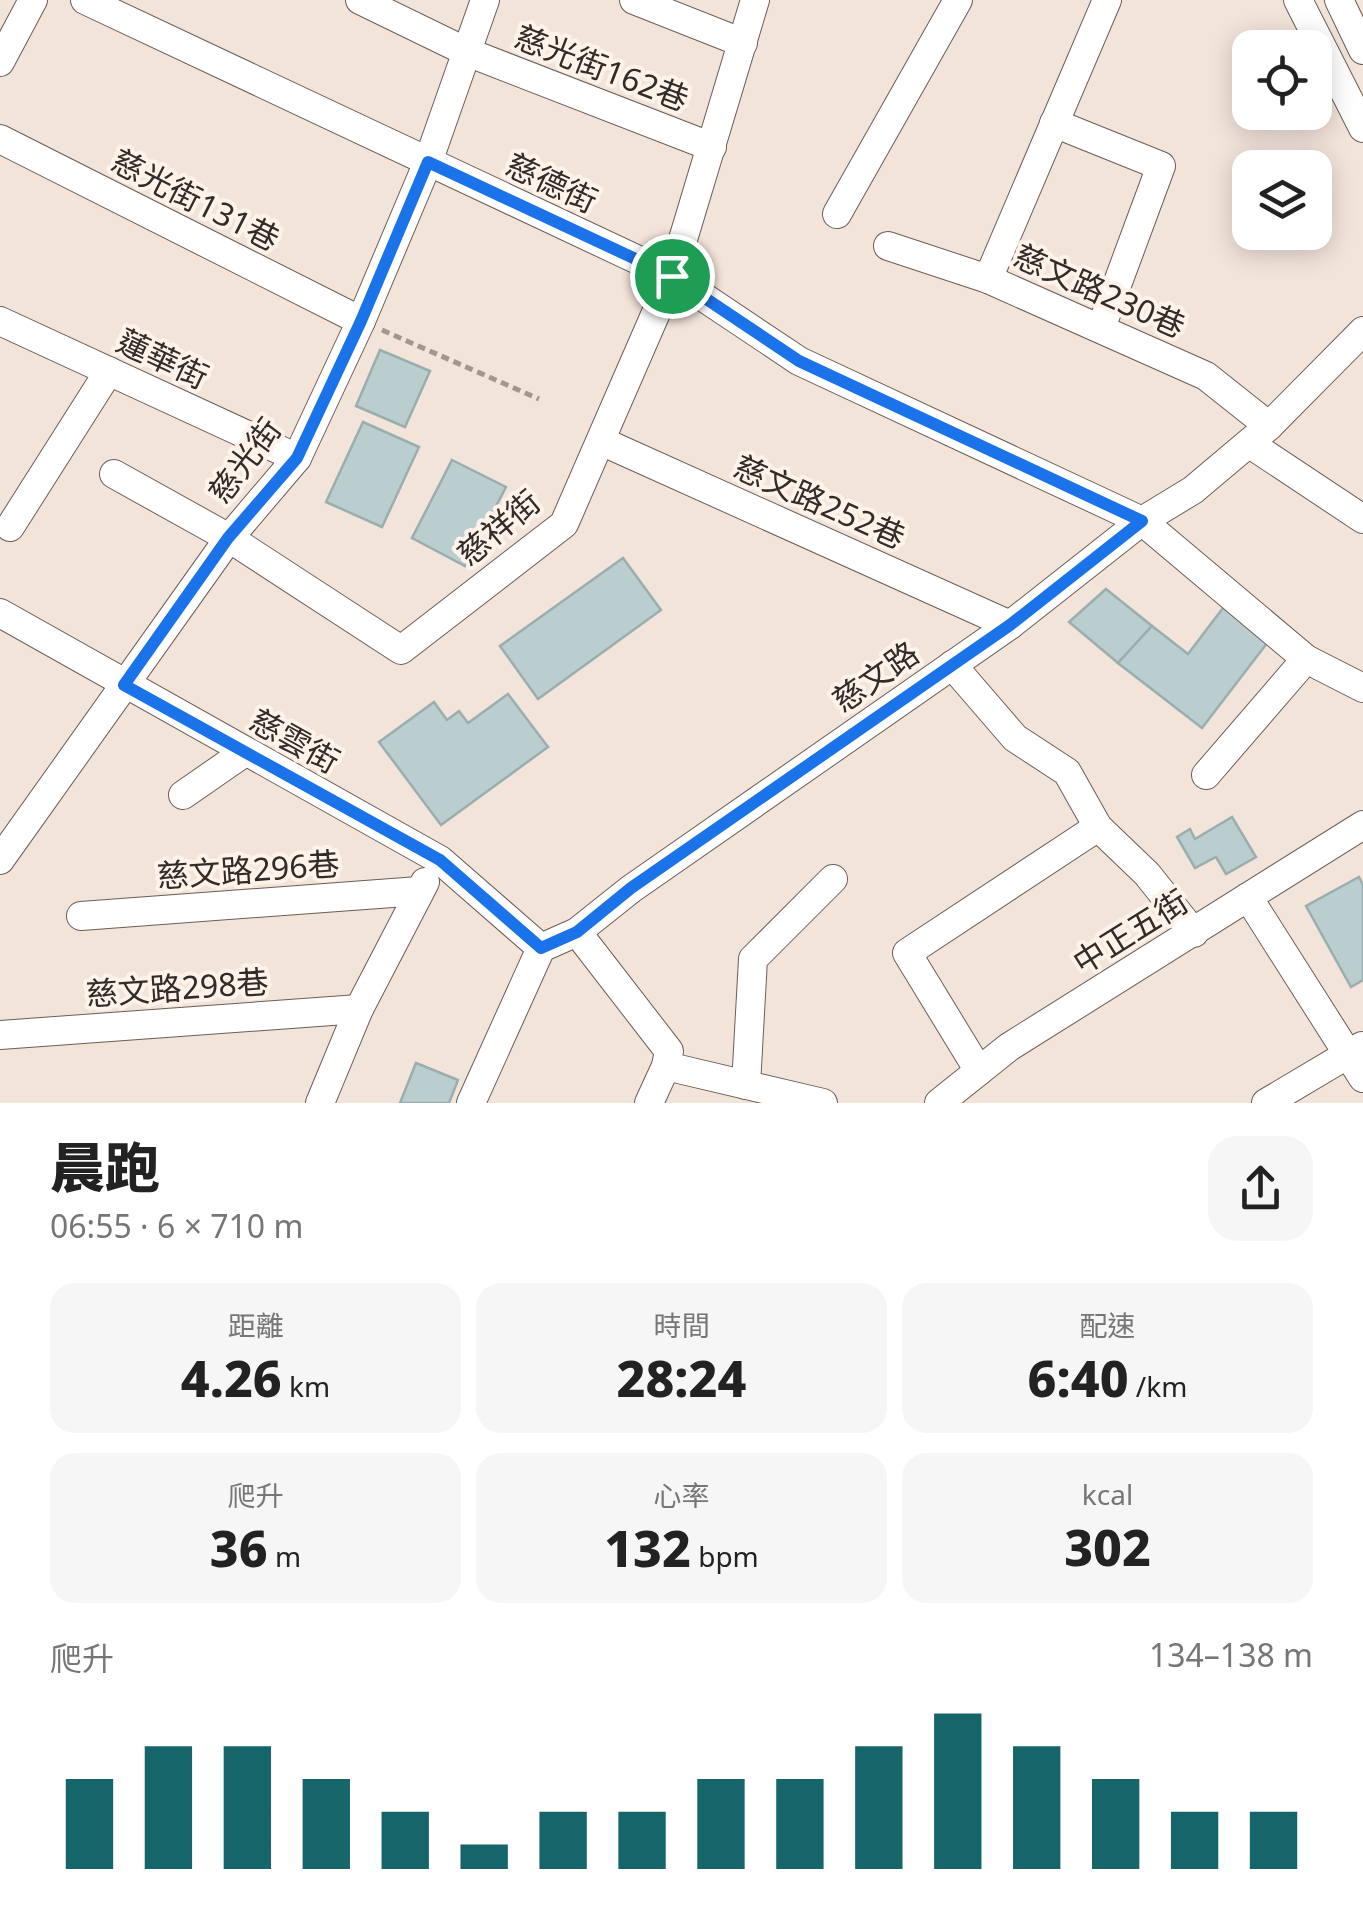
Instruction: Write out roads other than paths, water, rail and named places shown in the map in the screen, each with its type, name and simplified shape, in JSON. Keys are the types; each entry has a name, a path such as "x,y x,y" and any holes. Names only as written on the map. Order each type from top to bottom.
{"street":[{"path":"0,62 33,0"},
{"name":"慈德街","path":"85,0 672,276 799,361 1142,521 1306,658 1363,688"},
{"name":"慈光街162巷","path":"360,0 467,52 712,147"},
{"name":"慈光街","path":"3,851 228,538 297,458 361,321 428,162 485,0"},
{"path":"634,0 744,43"},
{"name":"慈祥街","path":"114,474 228,538 401,650 564,524 672,276 755,0"},
{"path":"837,214 958,0"},
{"path":"988,279 1107,0"},
{"path":"1298,0 1363,128"},
{"path":"1339,0 1363,50"},
{"path":"1054,123 1161,166 1100,328"},
{"name":"慈光街131巷","path":"0,138 361,321"},
{"name":"慈文路230巷","path":"888,246 988,279 1206,376 1259,436 1363,519"},
{"name":"蓮華街","path":"0,321 297,458"},
{"name":"慈文路","path":"541,948 577,932 631,888 1010,625 1142,521 1193,490 1259,436 1363,330"},
{"path":"10,527 108,371"},
{"name":"慈文路252巷","path":"601,441 1010,625"},
{"name":"慈雲街","path":"0,614 440,860 541,948"},
{"path":"1206,775 1306,658"},
{"path":"952,665 1015,738 1067,772 1098,827 1146,874 1194,933"},
{"path":"183,795 245,752"},
{"name":"中正五街","path":"939,1103 1009,1047 1363,825"},
{"path":"979,1072 908,953 1098,827"},
{"path":"320,1103 359,1009 419,892 440,860"},
{"path":"746,1085 754,959 834,879"},
{"name":"慈文路296巷","path":"81,916 419,892"},
{"path":"1248,897 1358,1059 1266,1103"},
{"path":"577,932 669,1051 650,1101"},
{"path":"472,1103 541,948"},
{"name":"慈文路298巷","path":"0,1035 359,1009"},
{"path":"666,1066 823,1103"}]}
